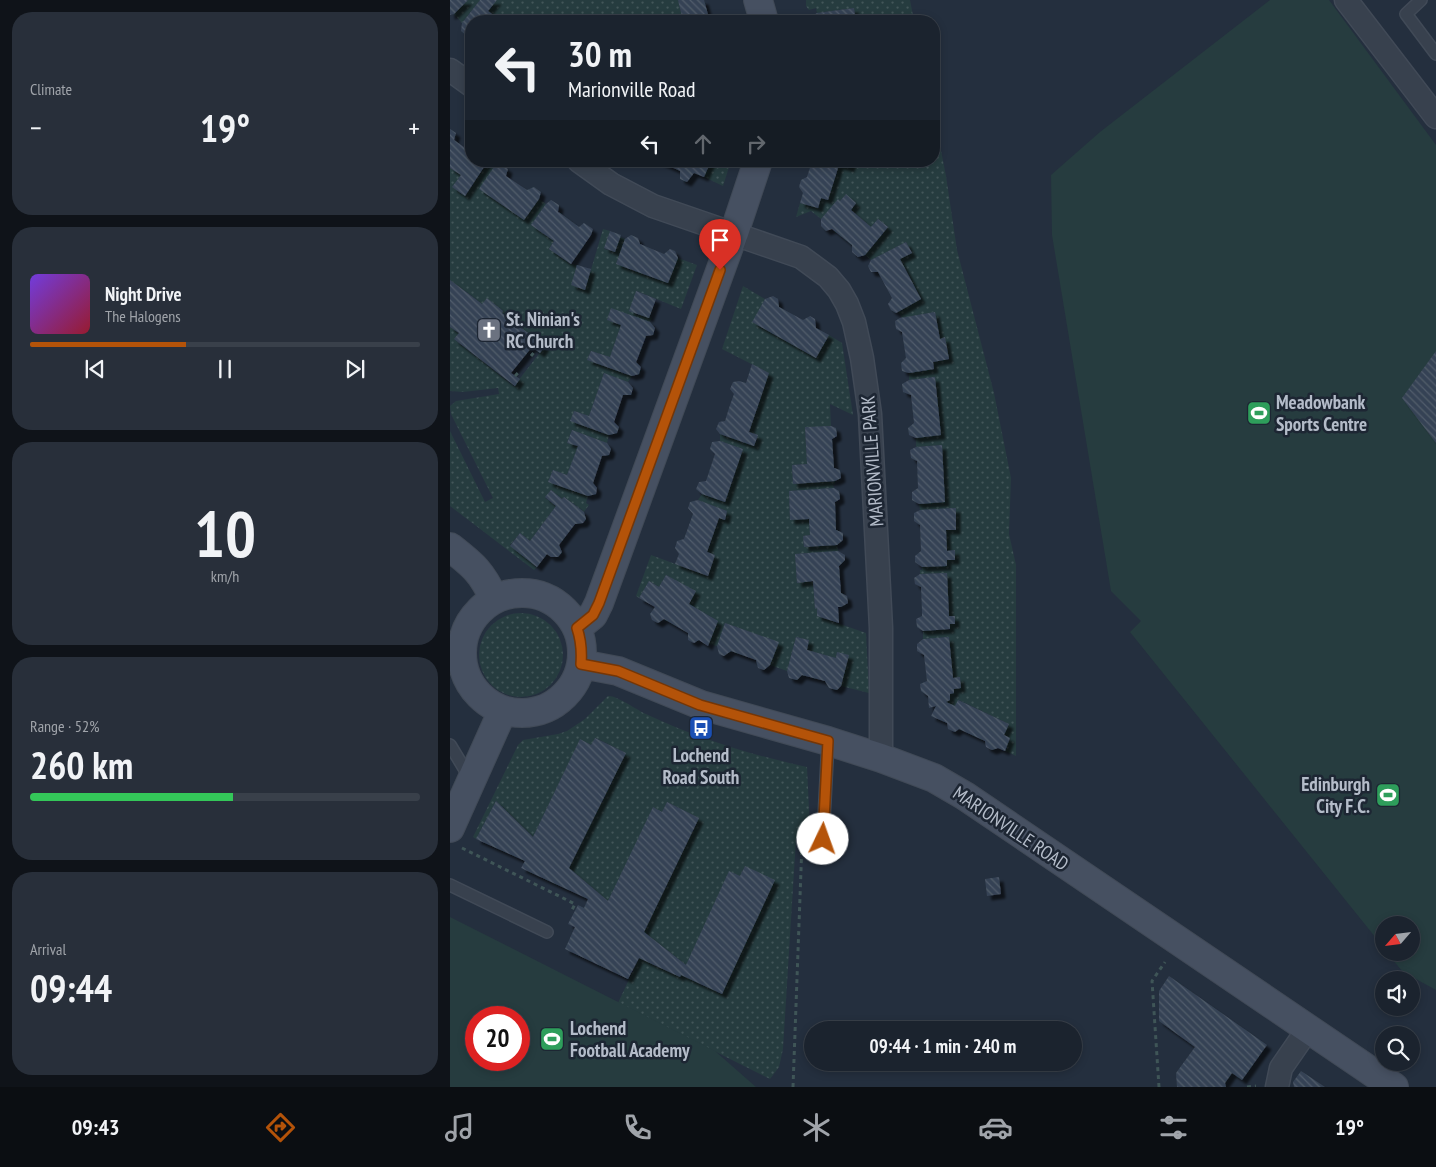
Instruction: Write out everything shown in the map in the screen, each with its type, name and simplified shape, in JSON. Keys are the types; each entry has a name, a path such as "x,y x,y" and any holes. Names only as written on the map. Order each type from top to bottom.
{"street":[{"path":"758,0 762,15"},
{"path":"1346,0 1436,117"},
{"path":"450,70 465,81"},
{"name":"MARIONVILLE PARK","path":"587,167 611,184 653,206 792,254 815,266 839,290 847,304 854,322 865,371 870,414 882,628 881,758"},
{"path":"577,628 593,615 599,603 734,233 756,167"},
{"path":"450,547 472,564 482,576 494,599"},
{"path":"521,592 548,598 560,606 577,628 581,639 581,664 576,680 566,694 553,705 537,712 520,714 503,710 482,698 473,689 456,654 470,622 480,609 494,599 507,594 521,592"},
{"name":"MARIONVILLE ROAD","path":"581,664 618,671 700,705 881,758 943,783 1179,940 1394,1087"},
{"path":"454,837 472,782 503,710"},
{"path":"1277,1087 1281,1068 1308,1029"}],"lane":[{"path":"1421,0 1406,14 1436,54"},
{"path":"823,839 828,741"},
{"path":"450,745 472,782"},
{"path":"450,885 547,932"}],"path":[{"path":"531,356 536,350"},
{"path":"516,376 520,371"},
{"path":"454,837 575,904 571,912"},
{"path":"793,1087 802,843 823,839"},
{"path":"1159,1087 1152,981 1179,940"}],"green space":[{"path":"468,0 480,0 468,15 465,15 462,23 454,14"},
{"path":"496,0 678,0 682,15 494,15 488,11"},
{"path":"806,0 910,0 913,15 855,15 854,8 817,13 816,8 809,10 806,6"},
{"name":"Meadowbank Sports Centre","path":"1270,0 1329,0 1436,145 1436,990 1420,981 1420,971 1402,971 1394,961 1420,961 1420,916 1375,916 1375,937 1130,632 1141,621 1111,591 1052,235 1051,175 1100,132"},
{"path":"940,146 957,250 994,393 1011,478 1009,534 1016,565 1016,756 1005,751 1010,739 1004,735 1009,724 959,700 955,706 946,702 950,700 950,694 954,693 954,689 961,688 960,678 953,678 949,637 923,639 923,631 950,629 950,624 955,624 954,616 949,616 947,573 920,574 920,570 922,570 922,567 947,566 947,560 955,560 955,550 947,551 946,530 956,529 955,508 920,510 919,504 945,502 942,445 916,447 916,438 941,434 935,377 909,380 909,373 934,369 933,362 949,359 945,338 940,339 935,312 902,318 898,311 921,299 900,259 912,252 906,242 871,260 865,255 888,227 878,219 871,227 851,210 856,203 846,195 821,219 811,211 796,217 800,203 818,208 821,198 828,200 838,167 940,167"},
{"path":"485,167 494,167 502,204 524,220 539,199 546,204 531,225 554,241 549,249 571,264 577,265 572,285 585,290 603,229 610,231 604,249 615,252 620,237 625,239 616,264 668,283 678,258 697,265 681,309 637,291 629,311 652,318 650,322 611,309 607,320 621,325 610,357 591,351 587,360 632,376 628,382 604,373 589,416 574,411 571,421 609,435 607,443 572,430 567,443 578,446 567,475 553,470 548,482 588,496 586,503 589,505 584,512 551,490 545,498 556,506 530,541 520,533 510,545 537,567 534,570 450,506 450,431 485,502 493,498 451,414 450,406 456,401 499,394 498,388 463,392 450,391 450,327 459,333 455,340 514,386 545,346 487,299 482,304 450,280 450,168 461,175 453,187 465,196"},
{"path":"708,167 729,167 723,186 704,177"},
{"path":"743,286 765,299 753,322 816,358 829,335 842,343 853,415 830,404 831,426 805,428 807,464 792,465 793,484 835,481 834,488 789,491 790,519 809,519 810,535 803,536 804,547 837,545 838,551 795,554 797,582 813,581 817,616 866,633 869,693 841,686 837,652 836,658 807,650 809,640 796,637 787,671 770,665 778,642 725,623 717,646 709,644 718,621 689,604 695,591 666,575 659,587 649,581 639,598 636,596 651,555 708,576 715,555 707,552 719,518 725,520 727,511 698,500 702,494 725,502 743,449 720,441 720,434 754,446 758,435 749,432 769,373 722,349"},
{"path":"521,613 537,616 551,625 560,639 563,655 560,671 551,685 537,694 521,697 505,694 491,685 482,671 479,655 482,639 491,625 505,616"},
{"path":"608,696 621,700 665,723 705,738 765,757 807,767 810,830 796,839 783,1049 779,1067 770,1079 618,1003 639,958 680,977 681,975 722,993 745,866 740,876 729,872 686,965 644,932 699,818 667,802 662,812 653,808 608,901 569,868 626,753 596,738 591,745 580,740 533,837 496,801 476,839 473,837 518,745 523,740 567,731 585,719"},
{"path":"450,917 715,1051 756,1087 450,1087"}],"building":[{"path":"450,0 468,0 454,14 450,15"},
{"path":"480,0 497,0 488,11 494,15 468,15"},
{"path":"678,0 704,0 708,15 682,15"},
{"path":"854,8 855,15 814,15"},
{"path":"465,19 465,34 461,31 462,23"},
{"path":"450,129 456,133 454,140 465,148 465,167 484,167 465,196 452,187 461,175 450,168"},
{"path":"494,167 505,167 508,169 506,176 527,190 534,187 541,192 539,199 524,220 479,189"},
{"path":"671,167 708,167 704,177 694,173 687,182 680,179 680,171"},
{"path":"810,167 838,167 828,200 821,198 818,208 800,203 803,193 799,187 801,180 807,177"},
{"path":"846,194 856,203 851,210 871,227 878,219 888,227 865,255 858,257 852,252 852,245 832,229 826,231 821,226 821,219 838,199 840,201"},
{"path":"551,200 559,205 558,212 579,227 584,223 593,229 571,264 549,249 554,241 531,225"},
{"path":"610,231 621,235 615,252 604,248"},
{"path":"631,235 638,238 640,244 664,254 670,249 675,251 678,258 668,283 616,264 625,239"},
{"path":"906,242 912,253 900,259 921,299 896,313 891,310 888,304 892,298 878,272 871,272 868,266 871,260"},
{"path":"577,265 591,269 585,290 571,285"},
{"name":"St. Ninian's RC Church","path":"450,280 482,304 487,298 503,311 502,313 545,346 540,353 532,347 511,373 520,379 515,386 454,339 459,333 450,327"},
{"path":"636,291 656,299 649,318 629,311"},
{"path":"773,296 778,299 779,307 803,320 810,316 815,319 816,328 829,335 816,358 752,322 765,299"},
{"path":"611,308 650,322 655,328 653,335 646,336 636,362 641,367 639,374 632,376 587,360 591,351 610,357 621,325 607,320"},
{"path":"935,312 940,339 945,337 949,359 933,362 934,369 909,373 902,371 901,363 906,358 902,332 896,329 895,321 900,318"},
{"path":"1436,351 1436,443 1402,398"},
{"path":"752,364 769,373 749,432 758,435 754,446 720,434 716,429 719,422 725,421 734,394 730,389 733,382 746,383"},
{"path":"604,373 628,382 633,388 631,395 623,395 614,422 619,427 617,433 609,435 570,421 574,411 589,416"},
{"path":"935,377 941,435 916,438 909,435 908,428 914,423 911,395 903,392 902,384 909,380"},
{"path":"831,426 836,428 837,436 832,439 834,468 840,470 841,478 835,481 793,484 792,465 807,464 805,427"},
{"path":"572,430 607,443 611,449 609,455 602,456 593,483 597,488 596,494 588,496 548,482 553,470 567,475 578,446 567,443"},
{"path":"720,441 743,449 725,502 702,494 696,489 699,482 706,481 715,454 710,449 712,442"},
{"path":"942,445 945,502 919,504 912,500 912,492 918,488 917,461 911,458 910,450 916,447"},
{"path":"834,488 839,491 840,499 835,502 836,530 843,533 843,540 837,545 804,547 803,536 810,535 809,519 790,520 789,491"},
{"path":"551,490 584,512 586,519 583,523 575,524 559,545 562,552 558,557 551,557 547,554 537,567 510,546 520,533 530,541 556,506 545,497"},
{"path":"698,500 727,511 725,520 719,518 707,552 715,555 708,576 675,564 679,554 675,548 677,541 684,539 693,514 688,508 690,502"},
{"path":"956,508 956,530 946,530 947,551 955,550 955,560 947,560 947,566 922,567 915,562 915,556 921,551 920,525 914,521 914,513 920,510"},
{"path":"838,551 845,555 845,560 839,566 841,593 847,596 848,603 838,607 839,623 817,616 813,581 797,583 795,554"},
{"path":"947,573 949,616 955,616 955,624 950,624 950,629 923,631 917,627 916,619 922,616 921,587 915,584 914,578 920,574"},
{"path":"666,575 696,591 689,604 718,621 708,646 699,640 694,643 688,640 688,633 664,619 658,623 652,620 650,614 655,607 639,598 649,581 659,587"},
{"path":"725,623 779,642 770,665 764,670 758,668 756,660 731,651 724,656 719,654 717,646"},
{"path":"796,637 809,640 807,650 836,658 837,652 849,655 841,686 837,690 829,688 825,681 802,675 797,680 789,678 787,671"},
{"path":"949,637 953,678 960,677 961,688 954,689 954,693 950,694 950,700 946,702 955,706 958,700 1009,724 1004,735 1010,738 1005,751 998,748 992,750 986,747 985,741 959,729 955,732 948,729 947,723 931,716 936,706 929,708 928,696 921,691 920,684 927,681 924,655 917,651 917,644 923,639"},
{"path":"595,738 626,753 569,868 608,901 653,807 662,812 667,802 699,818 644,932 686,965 729,871 740,876 745,866 775,880 722,994 639,958 628,979 565,949 575,927 568,924 578,905 584,908 588,899 521,868 525,861 476,839 496,801 533,837 580,739 591,745"},
{"path":"999,877 1001,894 987,896 985,879"},
{"path":"1169,976 1267,1045 1242,1080 1232,1073 1225,1083 1226,1087 1177,1087 1176,1073 1195,1047 1159,1021 1159,991"},
{"path":"1301,1071 1325,1087 1294,1087 1293,1082"}],"place":[{"name":"St. Ninian's RC Church","path":"489,330"},
{"name":"Meadowbank Sports Centre","path":"1259,413"},
{"name":"Lochend Road South","path":"701,728"},
{"name":"Edinburgh City F.C.","path":"1388,795"},
{"name":"Lochend Football Academy","path":"552,1039"}],"route":[{"path":"720,270 599,603 593,615 577,628 581,639 581,664 618,671 700,705 828,741 823,839"}]}
